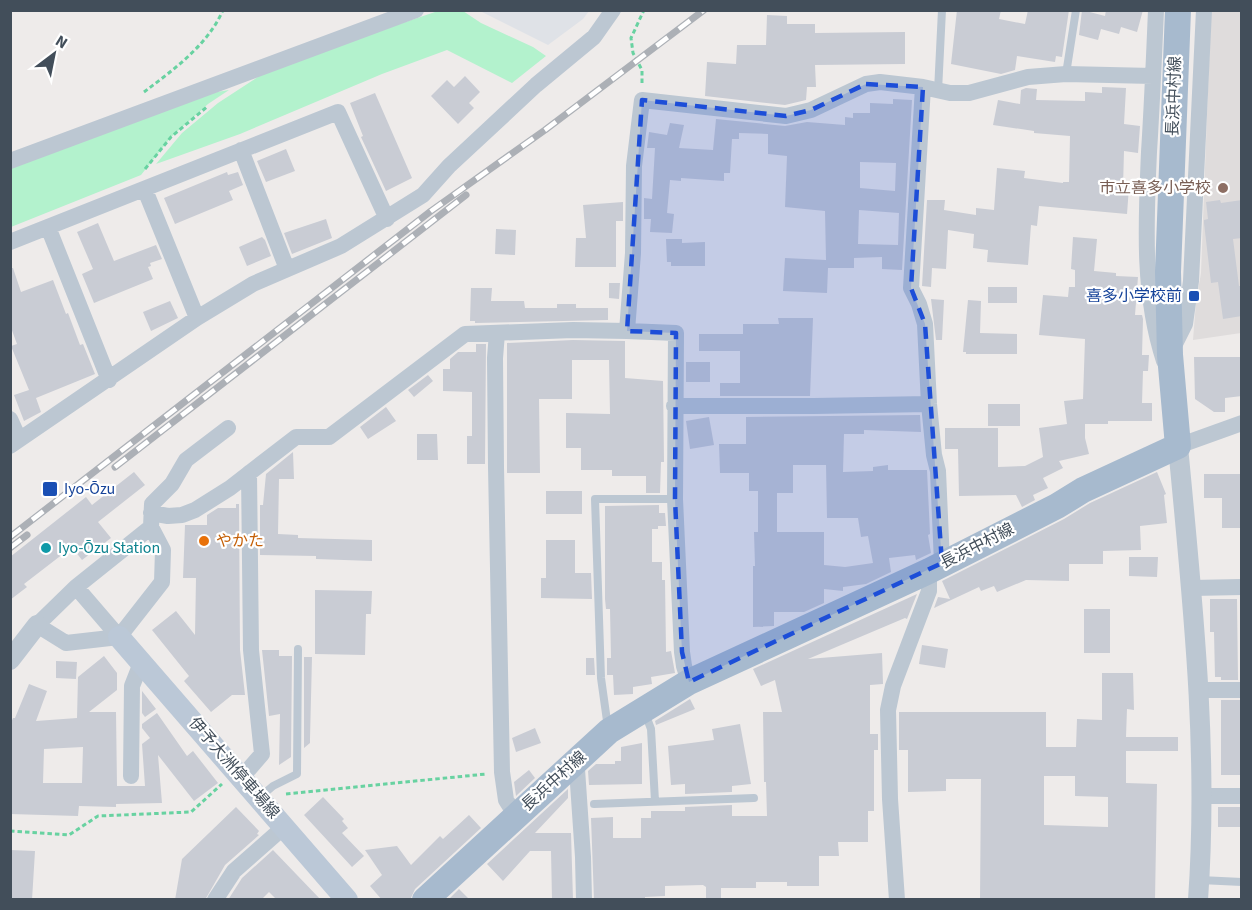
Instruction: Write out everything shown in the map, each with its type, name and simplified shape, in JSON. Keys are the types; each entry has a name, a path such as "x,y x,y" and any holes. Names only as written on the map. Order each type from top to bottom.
{"main road":[{"name":"長浜中村線","path":"425,900 609,731 689,682 935,567 1058,506 1083,490 1178,446 1170,354 1164,80 1178,10"},
{"name":"伊予大洲停車場線","path":"118,637 240,774 347,900"}],"street":[{"path":"10,161 416,10"},
{"path":"10,419 15,443 197,318 253,284 342,246 423,195 449,166 536,86 594,37 613,10"},
{"path":"627,332 633,253 634,166 642,100 786,116 812,110 866,84 879,82 969,93 1028,77 1066,74 1164,80 1156,10"},
{"path":"1172,387 1156,337 1169,268 1204,10"},
{"path":"897,900 890,799 888,710 893,686 929,591 935,567 938,471 934,455 929,404 925,324 911,288 931,89"},
{"path":"10,242 338,112 387,219"},
{"path":"241,150 287,269"},
{"path":"139,192 197,318"},
{"path":"48,227 109,380"},
{"path":"10,660 37,625 151,520 182,515 212,499 296,437 329,437 465,334 573,330 676,333 675,499 682,652 689,682"},
{"path":"497,333 496,456 502,772 506,800 516,816"},
{"path":"674,406 929,404"},
{"path":"1199,890 1202,796 1199,690 1178,446 1242,423"},
{"path":"37,625 66,643 118,637 162,582 162,550 151,520 152,504 172,484 186,460 228,428"},
{"path":"240,774 262,754 251,650 249,473"},
{"path":"76,587 118,637"},
{"path":"1192,588 1242,587"},
{"path":"131,776 132,686 141,663"},
{"path":"1199,690 1242,690"},
{"path":"573,764 577,769 584,900"},
{"path":"1202,796 1242,796"},
{"path":"215,900 234,871 285,826"}],"lane":[{"path":"931,89 942,10"},
{"path":"1066,74 1076,10"},
{"path":"609,731 601,678 595,500 675,499"},
{"path":"263,801 273,786 297,774 298,649"},
{"path":"644,710 651,729 655,801"},
{"path":"594,804 754,798"},
{"path":"1199,890 1242,882"}],"path":[{"path":"133,114 134,104 138,97 192,53 218,22 223,10"},
{"path":"642,100 642,70 633,53 631,38 644,10"},
{"path":"139,192 141,175 171,137 212,103"},
{"path":"263,801 284,795 502,772"},
{"path":"10,831 69,835 98,816 191,812 240,774"}],"highlighted area":[{"path":"866,84 923,87 911,288 925,324 942,563 689,682 682,652 675,499 676,333 627,331 642,100 786,116 811,110"}],"shaded area":[{"path":"480,11 589,11 583,19 548,45"},
{"name":"市立喜多小学校","path":"1211,11 1241,11 1241,333 1193,340 1201,273"}],"green space":[{"path":"438,11 463,11 481,23 533,47 546,56 512,83 447,50 382,74 240,134 156,164 182,133 218,103 261,75"},
{"path":"229,90 208,104 171,137 141,175 11,227 11,168 205,94"}],"building":[{"path":"957,10 1001,10 999,19 1025,24 1028,10 1069,10 1062,57 1056,56 1055,62 1017,56 1015,70 1001,74 951,64"},
{"path":"1082,10 1105,16 1106,10 1143,10 1137,32 1121,27 1119,34 1101,29 1098,40 1079,35"},
{"path":"767,15 787,16 787,24 815,24 815,33 905,32 905,64 815,65 816,87 807,87 806,100 785,105 705,96 707,62 736,64 737,45 766,45"},
{"path":"465,76 480,92 469,103 474,108 458,124 431,96 447,80 454,87"},
{"path":"1102,87 1126,88 1124,124 1140,126 1138,153 1124,151 1123,187 1129,187 1127,214 1039,206 1037,226 1031,225 1028,265 987,262 988,250 973,248 974,234 948,230 946,269 932,268 931,287 922,286 927,200 945,200 944,210 976,215 976,208 994,210 997,168 1025,171 1024,178 1069,182 1070,136 1034,133 1034,131 993,125 998,100 1020,104 1021,90 1026,88 1037,89 1036,100 1085,101 1085,92 1102,93"},
{"path":"375,93 412,178 386,191 361,137 363,136 350,103"},
{"path":"893,99 912,100 902,270 882,269 882,257 854,258 854,268 828,268 827,293 783,291 785,258 826,260 825,211 785,207 787,156 768,154 768,134 739,133 739,139 732,139 730,173 724,173 724,181 681,178 681,181 670,180 667,213 674,214 672,233 650,232 651,219 644,219 644,198 652,199 655,148 647,148 649,132 667,135 670,123 684,125 679,148 713,150 716,119 785,126 807,122 845,125 845,117 853,118 853,113 870,113 870,103 893,104","holes":["860,162 896,163 895,191 860,188","859,210 899,213 898,245 858,244"]},
{"path":"286,149 295,171 266,182 257,161"},
{"path":"227,172 228,175 238,172 243,185 229,191 233,200 175,224 164,198"},
{"path":"1220,200 1221,203 1242,200 1242,238 1233,239 1239,286 1242,286 1242,316 1223,319 1218,282 1211,283 1204,223 1204,220 1208,219 1206,202"},
{"path":"623,202 623,221 616,221 616,267 575,267 576,238 586,238 583,205"},
{"path":"326,219 332,238 292,254 284,233"},
{"path":"98,223 114,261 156,245 162,259 150,263 151,266 148,267 153,279 94,303 82,274 93,269 77,232"},
{"path":"496,229 516,230 515,255 495,254"},
{"path":"262,237 271,256 247,266 239,247"},
{"path":"1073,237 1097,239 1094,271 1116,273 1116,276 1138,277 1135,315 1142,315 1143,319 1142,355 1149,355 1148,371 1143,371 1142,403 1152,403 1152,421 1108,421 1108,424 1085,424 1085,438 1089,454 1059,461 1063,468 1043,478 1048,488 1033,495 1035,500 1022,507 1016,495 959,496 958,449 945,449 945,428 998,428 998,467 1025,466 1043,457 1039,428 1067,424 1064,401 1083,399 1085,339 1039,335 1043,295 1068,297 1069,287 1075,287 1075,270 1071,269"},
{"path":"666,239 682,239 682,243 705,242 705,266 671,266 671,262 667,262"},
{"path":"10,268 13,268 21,292 53,280 66,314 68,313 80,345 83,344 95,374 36,398 41,412 24,421 14,395 29,390 11,346 17,344 10,325"},
{"path":"609,283 620,283 619,299 609,298"},
{"path":"988,287 1017,287 1017,303 988,303"},
{"path":"471,288 492,288 491,301 524,301 525,308 557,308 557,304 576,304 576,308 608,308 608,320 475,323 475,321 470,321"},
{"path":"931,299 944,300 942,340 936,340"},
{"path":"968,300 981,301 980,333 1017,334 1017,354 966,354 963,352"},
{"path":"170,301 178,318 151,331 143,312"},
{"path":"778,318 813,318 810,396 720,396 720,383 740,383 740,351 699,351 699,334 743,334 743,324 779,324"},
{"path":"573,340 625,341 625,378 663,381 664,462 661,462 660,493 646,493 646,476 612,476 612,470 581,470 581,448 566,448 566,413 610,414 609,360 572,360 572,399 539,399 540,473 507,473 507,343"},
{"path":"476,344 486,344 485,464 467,464 467,436 472,436 472,392 443,391 443,369 450,369 450,359 458,352 476,352"},
{"path":"1194,357 1242,357 1242,396 1225,398 1225,412 1214,412 1195,399"},
{"path":"686,362 710,362 710,382 686,382"},
{"path":"428,375 433,381 414,397 408,390"},
{"path":"988,404 1020,404 1020,426 988,426"},
{"path":"386,407 396,421 368,439 360,427"},
{"path":"920,415 921,432 864,430 864,434 844,434 843,472 873,471 873,467 888,465 888,470 927,470 930,534 928,535 931,553 916,560 915,555 889,558 891,572 866,584 843,587 843,591 824,589 824,603 804,612 774,612 774,626 753,627 754,532 758,532 758,491 749,491 749,473 720,473 719,444 746,444 746,417","holes":["793,465 826,465 827,518 858,518 861,537 868,536 873,563 845,567 824,565 824,532 777,532 777,493 793,493"]},
{"path":"709,417 714,445 690,449 686,421"},
{"path":"417,434 437,434 438,460 417,460"},
{"path":"293,452 294,479 279,479 278,534 298,535 298,538 372,540 372,561 316,559 316,556 260,555 260,505 263,505 266,474"},
{"name":"Iyo-Ōzu Station","path":"134,472 145,485 98,522 111,538 82,560 72,547 24,584 27,587 10,600 10,557 86,497 92,505"},
{"path":"1157,472 1166,494 1164,495 1167,523 1140,526 1141,550 1103,551 1103,564 1069,564 1069,581 1026,580 997,592 994,586 981,591 979,587 934,608 938,597 950,599 942,581 1064,519 1090,503"},
{"path":"1204,474 1242,474 1242,528 1222,528 1222,498 1204,498"},
{"path":"546,491 582,491 582,514 546,514"},
{"path":"236,504 239,504 240,650 245,695 232,695 211,712 184,681 189,676 152,630 176,611 195,635 196,578 183,578 185,525 207,525 207,515 218,508 236,508"},
{"path":"659,505 659,513 665,513 666,526 652,529 652,562 662,562 662,580 665,580 666,652 671,651 675,673 651,677 652,684 633,687 633,694 614,695 613,675 607,675 607,658 611,658 610,609 606,609 605,599 605,506"},
{"path":"546,540 575,540 575,573 591,573 592,599 541,598 541,578 546,578"},
{"path":"1129,557 1158,557 1157,577 1129,576"},
{"path":"315,590 372,591 371,614 366,614 365,655 315,654"},
{"path":"917,594 907,619 808,659 882,653 883,684 870,685 870,734 878,734 878,750 874,750 874,811 868,811 868,842 838,842 839,856 819,856 819,886 787,886 787,882 756,882 756,888 721,888 721,900 706,900 706,887 703,885 665,886 665,896 645,897 645,900 594,900 591,818 613,817 613,838 641,838 641,818 651,818 651,811 685,811 685,807 732,805 732,816 767,816 763,712 782,712 775,680 761,686 753,669"},
{"path":"1210,599 1237,599 1238,680 1221,680 1221,677 1215,677 1214,632 1210,632"},
{"path":"1084,609 1110,609 1110,653 1084,653"},
{"path":"922,645 948,649 945,668 919,664"},
{"path":"262,650 279,650 279,656 292,656 291,757 279,765 280,714 269,716"},
{"path":"104,656 117,673 117,690 89,712 116,712 117,786 145,786 142,744 150,738 142,728 142,724 157,713 187,756 193,751 218,783 194,801 158,755 162,803 116,804 116,807 79,806 78,816 10,814 10,725 29,684 47,691 36,721 77,718 78,677","holes":["83,747 82,783 43,783 44,749"]},
{"path":"304,657 312,657 310,743 304,748"},
{"path":"586,658 594,658 595,675 586,675"},
{"path":"56,661 77,662 76,679 56,678"},
{"path":"1102,673 1133,673 1134,710 1127,709 1126,737 1178,737 1178,751 1126,751 1126,783 1157,784 1155,900 980,900 981,779 946,779 946,791 908,792 908,750 899,750 899,712 1046,712 1046,747 1076,747 1077,719 1102,720","holes":["1044,776 1075,776 1075,796 1108,797 1108,827 1044,825"]},
{"path":"142,691 156,709 145,717 142,713"},
{"path":"690,699 695,709 656,725 655,721"},
{"path":"1221,700 1242,700 1242,775 1221,775"},
{"path":"740,724 751,784 732,786 732,792 685,794 685,784 671,785 668,746 714,740 712,729"},
{"path":"535,728 541,743 516,752 512,738"},
{"path":"642,743 642,784 589,785 588,771 596,764 615,764 615,761 621,761 621,747"},
{"path":"529,770 535,778 516,796 514,782"},
{"path":"568,789 568,798 535,833 571,833 573,900 552,900 551,851 530,851 503,881 487,864"},
{"path":"323,797 344,819 342,821 348,828 342,833 364,856 352,867 304,815"},
{"path":"236,807 259,831 257,834 259,835 225,865 205,900 175,900 182,859"},
{"path":"1218,807 1242,807 1242,827 1218,827"},
{"path":"469,815 481,828 415,889 410,900 382,900 370,886 382,875 365,850 397,846 411,865 440,836 443,839"},
{"path":"10,850 35,851 32,900 10,900"},
{"path":"273,850 321,900 277,900 269,892 261,900 228,900 242,878"},
{"path":"459,889 470,900 448,900"}],"railway":[{"path":"10,537 431,211 545,130 704,10"},
{"path":"115,467 466,195"},
{"path":"10,548 27,535"}],"place":[{"name":"市立喜多小学校","path":"1223,188"},
{"name":"喜多小学校前","path":"1194,296"},
{"name":"Iyo-Ōzu","path":"50,489"},
{"name":"やかた","path":"204,541"},
{"name":"Iyo-Ōzu Station","path":"46,548"}]}
